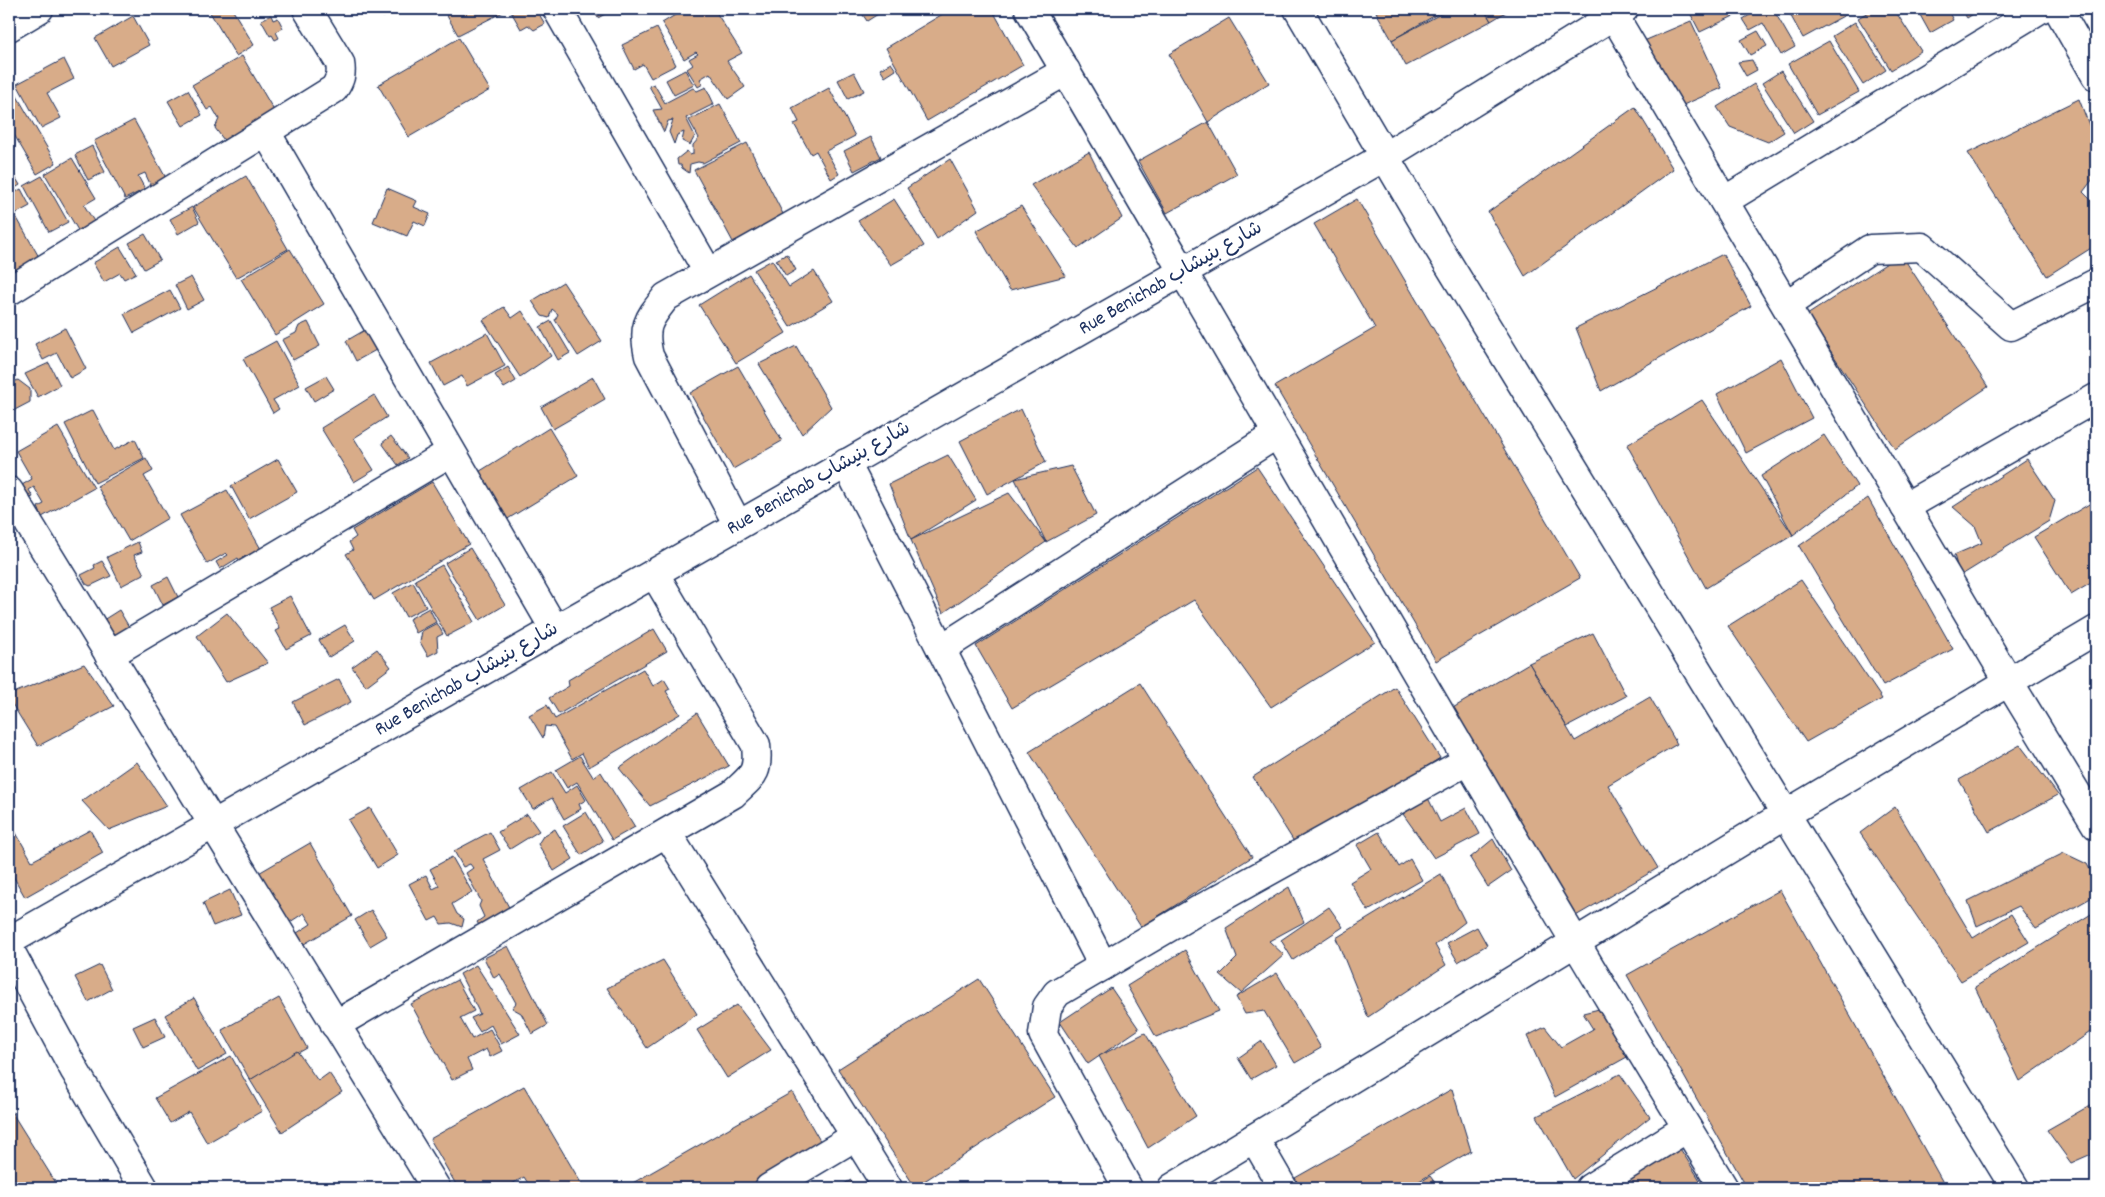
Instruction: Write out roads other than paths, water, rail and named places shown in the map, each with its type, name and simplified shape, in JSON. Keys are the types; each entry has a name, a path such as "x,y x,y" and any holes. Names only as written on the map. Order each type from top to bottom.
{"street":[{"path":"9,27 39,9"},
{"path":"9,291 334,89 341,72 340,63 307,9"},
{"path":"557,9 708,272"},
{"path":"1029,9 1184,272 1467,761 1724,1188"},
{"path":"1298,9 1384,157 2015,1188"},
{"path":"1724,201 2040,9"},
{"path":"2058,9 2096,76"},
{"path":"1616,11 1724,201 2009,682 2096,825"},
{"name":"Rue Benichab شارع بنيشاب","path":"9,941 1384,157 1616,11"},
{"path":"738,525 649,356 645,337 651,316 666,296 1066,71"},
{"path":"266,132 555,630"},
{"path":"1786,305 1870,249 1922,248 2011,326 2096,283"},
{"path":"1905,507 2096,398"},
{"path":"941,649 1277,434"},
{"path":"109,655 451,452"},
{"path":"846,463 1103,966"},
{"path":"9,491 436,1188"},
{"path":"336,1025 733,794 753,775 758,763 756,745 654,573"},
{"path":"1172,1188 1786,814 2096,630"},
{"path":"1128,1188 1043,1034 1047,1008 1056,993 1467,761"},
{"path":"667,833 888,1188"},
{"path":"9,949 74,1071 144,1188"},
{"path":"1590,1188 1687,1128"},
{"path":"769,1188 856,1136"},
{"path":"1254,1138 1283,1188"}]}
